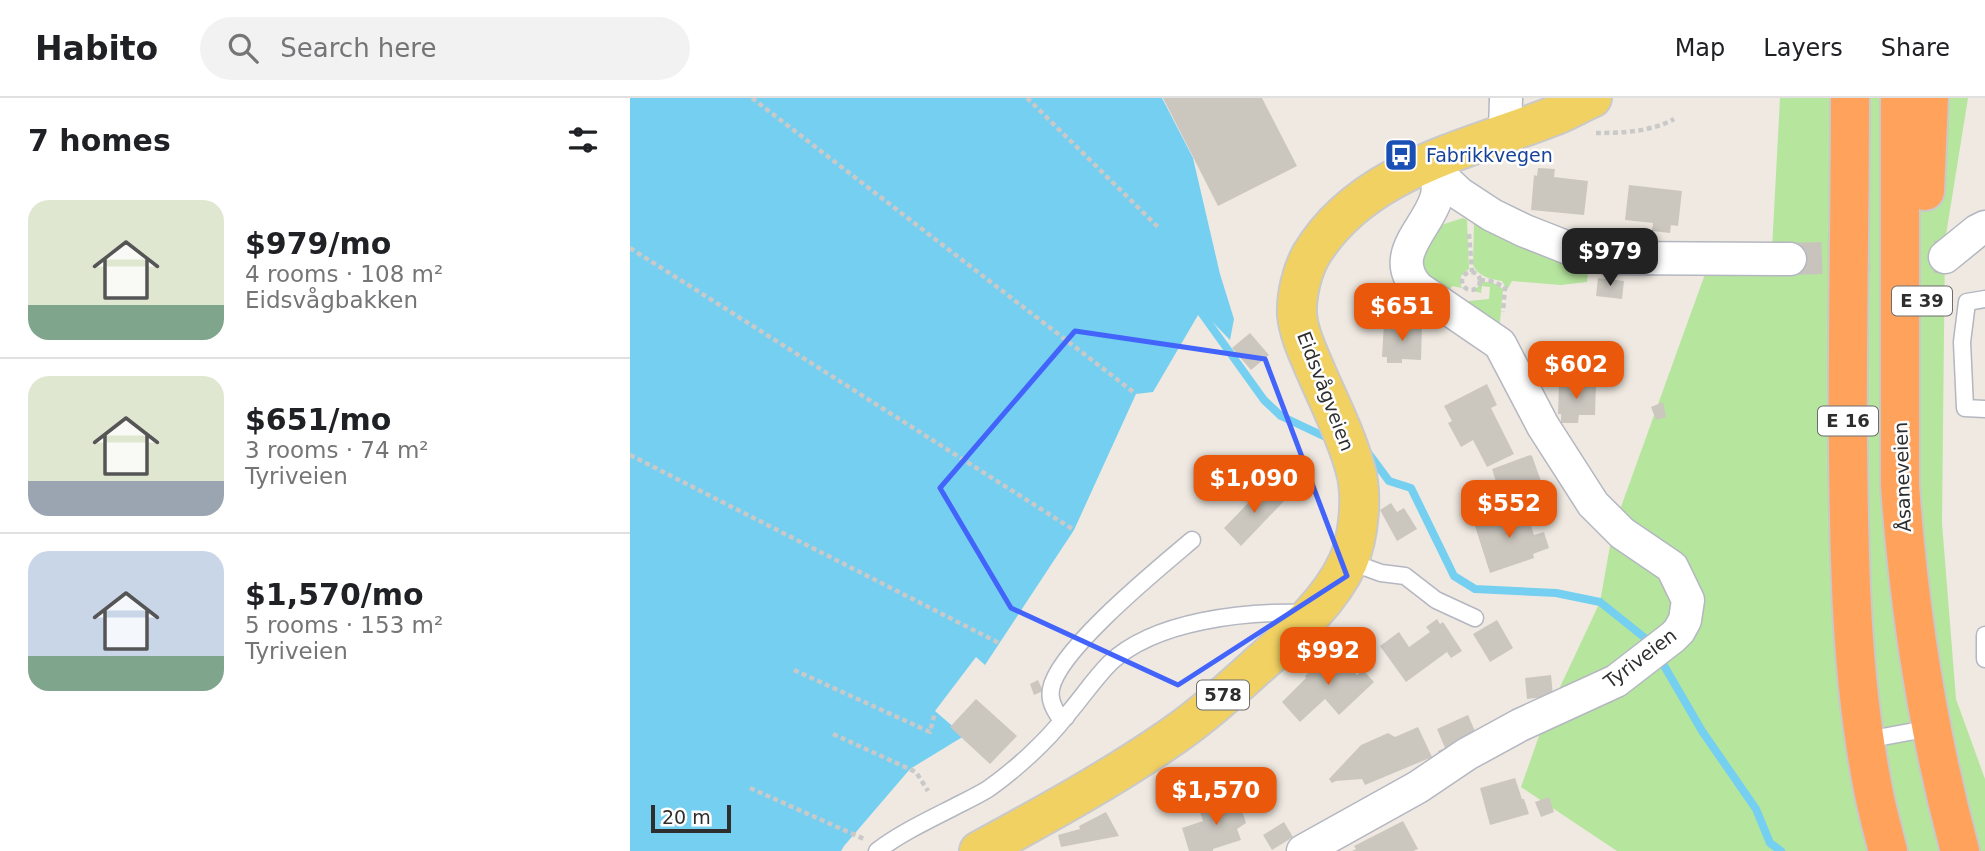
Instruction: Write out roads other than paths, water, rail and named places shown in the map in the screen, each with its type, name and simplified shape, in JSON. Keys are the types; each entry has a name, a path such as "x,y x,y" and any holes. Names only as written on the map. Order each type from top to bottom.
{"highway":[{"path":"1835,98 1850,138"},
{"name":"E 16","path":"1850,98 1849,542 1854,643 1874,793 1888,851"},
{"name":"Åsaneveien","path":"1900,98 1900,485 1921,678 1960,851"},
{"name":"E 39","path":"1900,485 1921,408 1929,98"}],"main road":[{"name":"Eidsvågveien","path":"979,851 1073,799 1175,735 1233,687 1312,613 1348,561 1357,524 1359,482 1347,445 1304,345 1297,314 1301,285 1310,257 1328,231 1355,205 1390,179 1433,161 1506,115 1551,117 1592,98"}],"street":[{"path":"1433,161 1445,180 1460,194 1492,215 1576,251 1610,258 1790,259"},
{"name":"Tyriveien","path":"1303,851 1418,787 1467,754 1520,725 1616,681 1670,640 1685,620 1688,600 1672,567 1622,533 1593,504 1543,426 1500,344 1410,280 1407,253 1436,199 1438,181 1433,161"},
{"path":"1945,257 1985,227"}],"lane":[{"path":"1985,299 1967,302 1962,342 1965,408 1985,409"},
{"path":"1066,717 1058,715 1050,699 1054,681 1065,661 1110,613 1192,540"},
{"path":"1348,561 1381,573 1405,576 1436,600 1475,618"},
{"path":"874,847 988,789 1032,752 1066,717 1111,662 1135,645 1163,631 1218,618 1264,612 1312,613"},
{"path":"1985,635 1985,659"},
{"path":"1866,740 1931,728"}],"water":[{"path":"630,98 1162,98 1193,158 1220,274 1234,319 1230,340 1201,310 1153,392 1136,394 1074,530 985,665 976,657 935,711 964,736 910,769 841,851 630,851"}],"waterway":[{"path":"1200,311 1264,400 1281,416 1334,441"},
{"path":"1366,450 1389,481 1411,488 1454,576 1475,589 1556,593 1600,602 1652,646"},
{"path":"1659,657 1702,731 1756,809 1770,843 1781,851"}],"tunnel":[{"path":"1790,259 1945,257"}],"place":[{"name":"Fabrikkvegen","path":"1401,155"}]}
